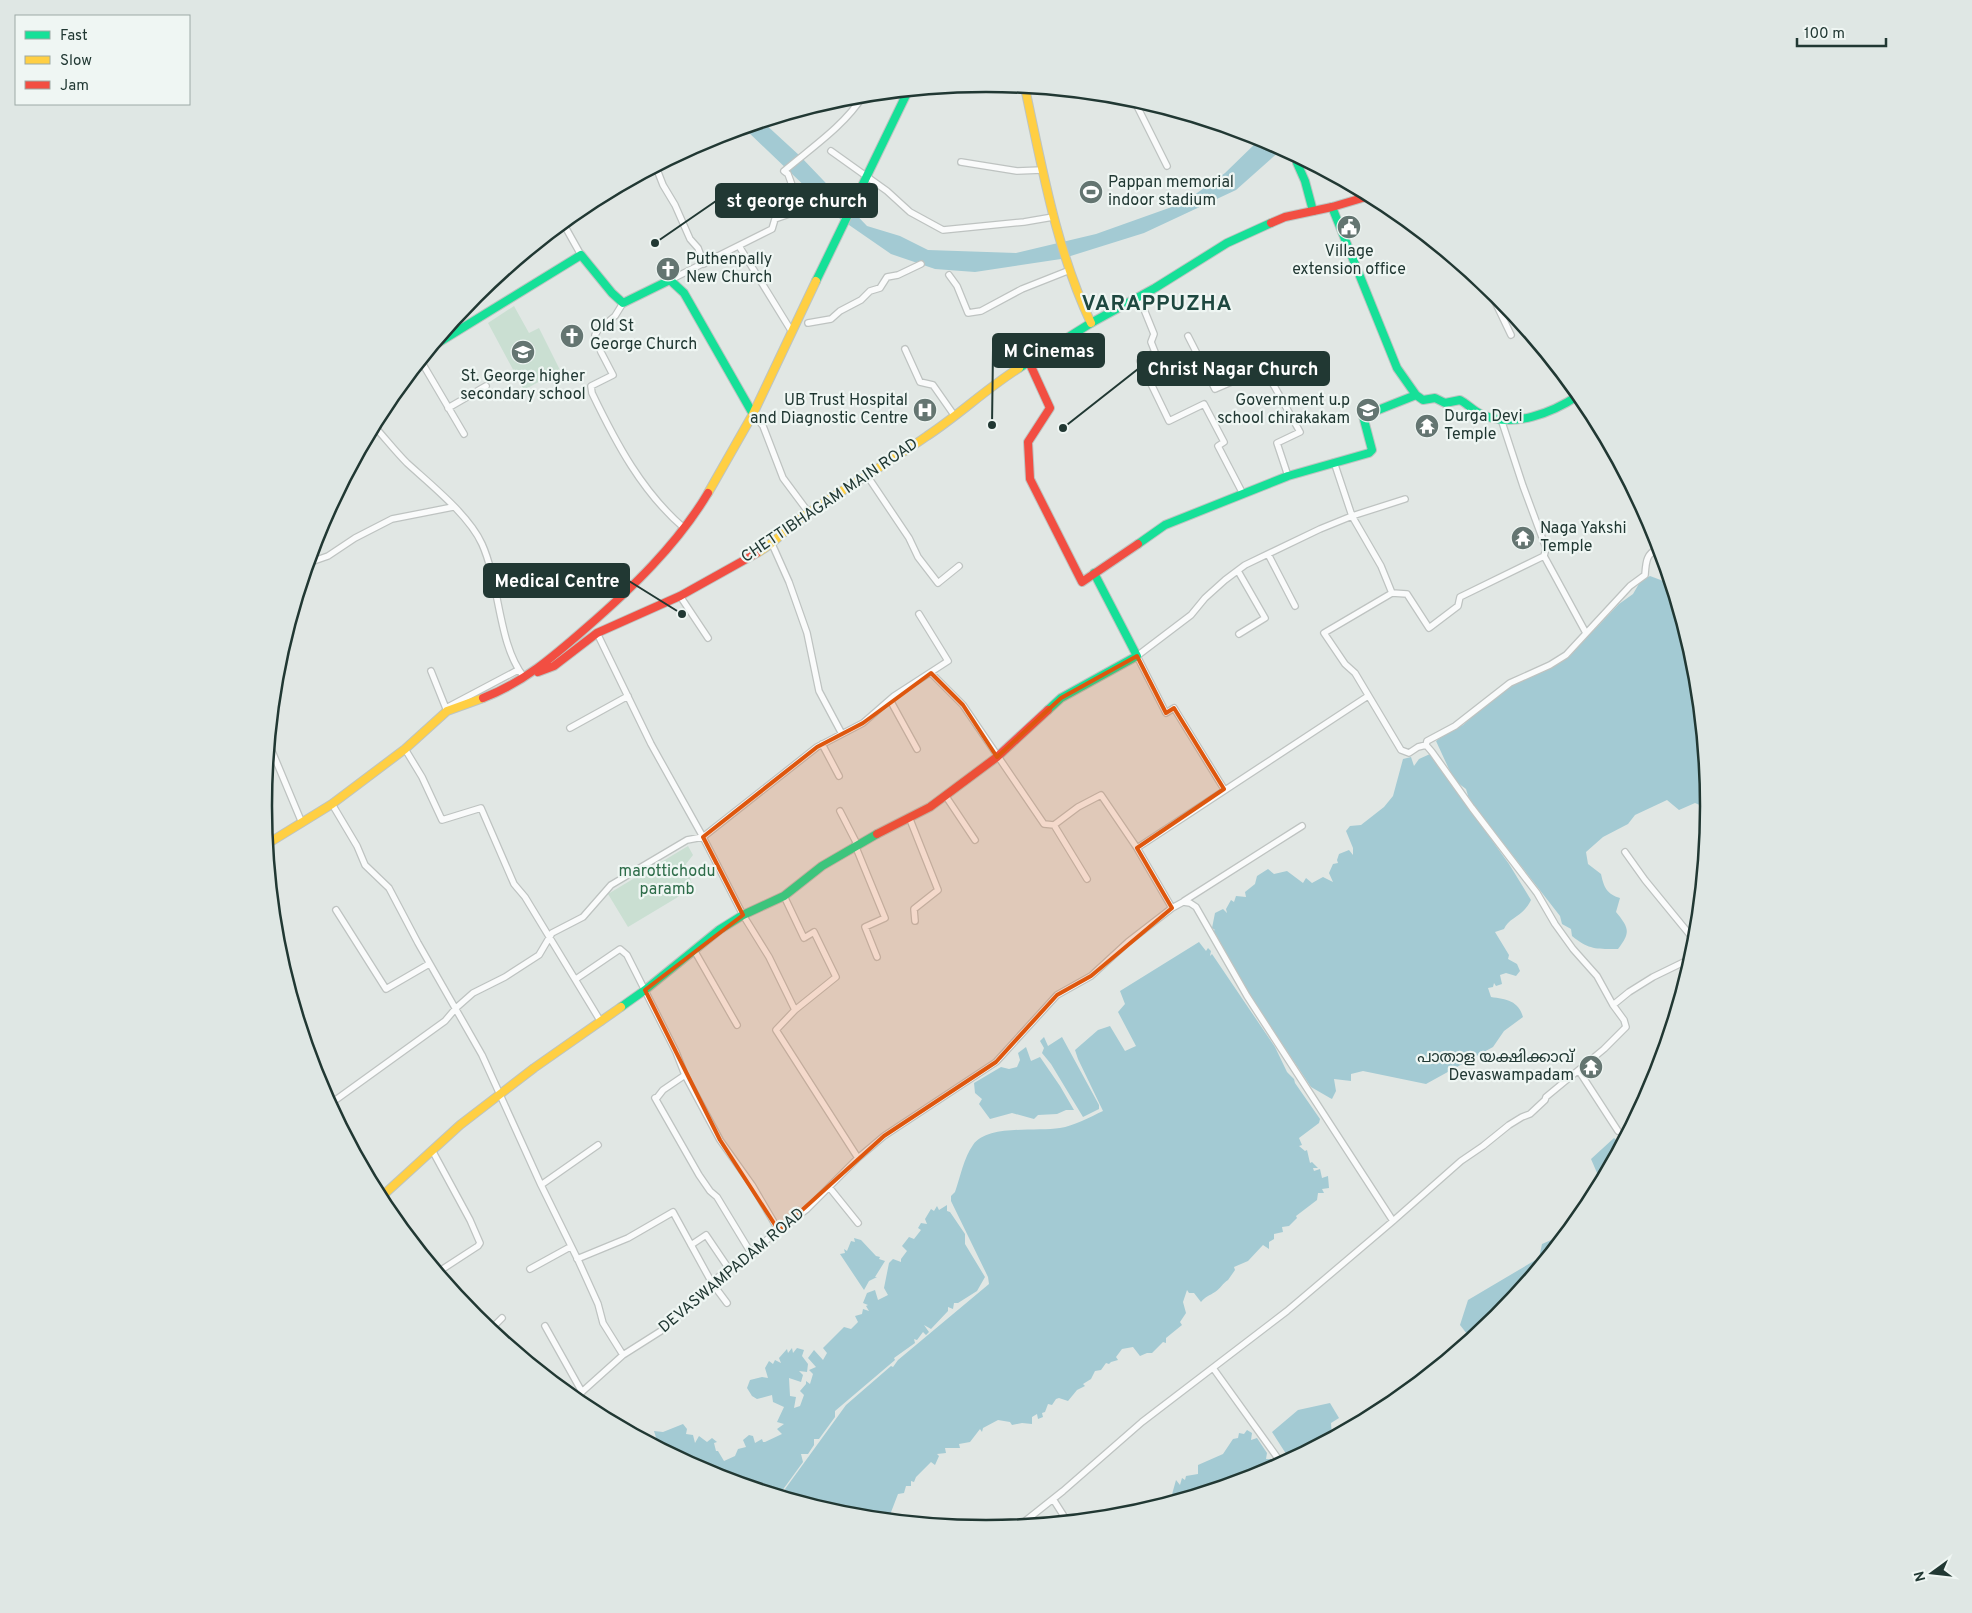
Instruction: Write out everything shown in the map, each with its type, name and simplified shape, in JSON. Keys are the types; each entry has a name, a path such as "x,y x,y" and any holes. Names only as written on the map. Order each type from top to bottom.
{"main road":[{"path":"1026,94 1053,216 1078,296 1091,323"},
{"path":"273,840 332,804 404,749 447,711 504,690 546,663 620,599 684,528 726,463 753,414 905,98"},
{"path":"1297,164 1309,193 1313,211"},
{"name":"CHETTIBHAGAM MAIN ROAD","path":"524,678 554,666 597,633 680,596 772,544 809,513 866,474 928,436 1003,378 1091,323 1139,297 1227,244 1285,217 1360,199"},
{"path":"1332,207 1395,364 1416,395 1423,400 1434,398 1445,403 1454,399 1462,400 1480,414 1502,422 1544,413 1572,400"},
{"path":"448,337 581,255 612,293 623,303 670,280 684,293 753,414"},
{"path":"1029,362 1050,408 1028,442 1030,479 1082,582 1165,525 1288,476 1372,450 1363,416 1416,395"},
{"path":"386,1193 460,1125 534,1068 645,990 719,930 742,915 784,896 822,866 856,844 930,807 997,757 1061,698 1137,656 1094,573"}],"street":[{"path":"670,280 772,229 775,219 801,210 788,174 784,170 848,115 856,105"},
{"path":"1139,109 1167,166"},
{"path":"830,151 887,191 910,212 943,230 1006,224 1053,216"},
{"path":"961,162 1017,171 1042,170"},
{"path":"658,172 690,240 698,248 704,264"},
{"path":"566,229 581,255"},
{"path":"739,246 792,332"},
{"path":"808,323 831,319 840,311 861,300 870,291 880,288 887,277 898,276 920,264"},
{"path":"949,275 957,286 968,313 981,311 1022,289 1070,270"},
{"path":"1139,297 1154,334 1151,342 1154,352 1140,361 1169,421 1204,404 1224,442 1218,446 1243,494"},
{"path":"623,303 616,316 598,330 595,335 601,352 613,375 591,386 592,393 615,440 632,467 655,499 684,528"},
{"path":"1501,312 1511,335"},
{"path":"1188,336 1215,389 1264,368 1300,432 1277,443 1288,476"},
{"path":"905,349 920,382 933,384 954,415"},
{"path":"424,367 464,434"},
{"path":"448,408 486,386"},
{"path":"753,414 763,426 783,478 809,513"},
{"path":"1502,422 1546,548 1544,556 1586,633"},
{"path":"379,431 470,524 481,542 490,562 506,637 518,670 524,678"},
{"path":"1334,462 1352,516 1381,566 1392,592"},
{"path":"866,474 909,538 918,558 938,583 959,566"},
{"path":"1224,789 1174,708 1166,713 1137,656 1191,615 1205,598 1238,571 1268,554 1352,516 1405,499"},
{"path":"316,560 328,556 356,538 392,519 453,506"},
{"path":"772,544 789,582 807,633 819,691 842,734"},
{"path":"1426,745 1426,741 1463,721 1510,683 1550,665 1566,654 1630,586 1645,575 1646,558 1652,551"},
{"path":"1268,554 1295,606"},
{"path":"1426,745 1418,747 1409,753 1401,750 1354,673 1345,664 1324,633 1392,592 1407,594 1429,628 1458,606 1460,597 1544,556"},
{"path":"1238,571 1265,618 1239,634"},
{"path":"680,596 708,638"},
{"path":"335,1100 446,1021 456,1008 473,993 505,977 538,955 552,933 583,916 611,885 687,840 703,837 760,790 822,744 863,723 890,700 948,661 919,614"},
{"path":"597,633 651,744 703,837 742,915 769,957 795,1010"},
{"path":"447,711 448,707 518,670"},
{"path":"431,671 447,711"},
{"path":"930,673 963,705 1044,824 1054,825 1078,807 1101,795 1172,908"},
{"path":"570,728 628,696"},
{"path":"1136,848 1368,696"},
{"path":"890,700 917,749"},
{"path":"822,744 839,776"},
{"path":"1028,1519 1142,1422 1287,1311 1394,1221 1461,1161 1509,1125 1530,1114 1546,1097 1580,1071 1626,1027 1624,1020 1613,1005 1597,976 1573,949 1555,924 1537,893 1426,745"},
{"path":"404,749 422,777 442,820 481,808 514,884 525,897 601,1022"},
{"path":"274,757 302,823"},
{"path":"945,795 975,840"},
{"path":"332,804 357,846 365,865 389,888 429,964 482,1055 570,1247 578,1259 598,1304 603,1323 623,1355"},
{"path":"840,811 856,844 885,918 865,928 877,957"},
{"path":"909,817 938,890 914,909 914,921"},
{"path":"1054,825 1086,879"},
{"name":"DEVASWAMPADAM ROAD","path":"582,1392 623,1355 664,1329 712,1283 807,1208 858,1158 884,1136 996,1062 1057,996 1091,976 1128,942 1172,908 1302,826"},
{"path":"1625,852 1645,880 1688,932"},
{"path":"784,896 804,938 814,932 836,977 795,1010 776,1030 858,1158"},
{"path":"1183,902 1190,903 1196,907 1246,996 1394,1221"},
{"path":"336,910 386,989 429,964"},
{"path":"576,979 620,948 627,955 685,1074 720,1140 752,1185 779,1230"},
{"path":"694,950 737,1024"},
{"path":"1613,1005 1654,976 1682,963"},
{"path":"1580,1071 1618,1131"},
{"path":"685,1074 663,1090 656,1098 700,1175 717,1198 750,1252"},
{"path":"541,1184 598,1145"},
{"path":"432,1150 470,1220 480,1243 443,1269"},
{"path":"829,1187 858,1224"},
{"path":"578,1259 628,1238 673,1212 712,1283 728,1303"},
{"path":"691,1245 706,1235 729,1269"},
{"path":"530,1269 570,1247"},
{"path":"495,1325 502,1318"},
{"path":"545,1326 582,1392"},
{"path":"1213,1368 1278,1458"},
{"path":"1053,1499 1064,1516"}],"highlighted area":[{"path":"1137,656 1166,713 1174,708 1224,789 1137,848 1172,908 1091,976 1057,995 996,1062 884,1136 779,1231 720,1140 645,990 743,915 703,837 817,747 863,723 931,673 963,705 997,757 1061,698"}],"green space":[{"path":"514,306 529,333 539,328 560,370 524,390 488,323"},
{"name":"marottichodu paramb","path":"688,846 693,855 686,864 693,888 628,927 608,894"}],"water":[{"path":"768,127 800,156 867,226 900,236 928,250 1016,253 1096,234 1183,203 1225,173 1254,145 1276,154 1236,190 1144,233 1061,259 975,272 935,269 891,254 836,216 749,133"},
{"path":"1650,576 1663,581 1676,622 1694,713 1700,805 1695,803 1679,810 1667,800 1635,815 1628,824 1603,837 1586,852 1588,864 1601,874 1607,890 1612,895 1620,898 1616,912 1624,922 1627,930 1627,934 1618,949 1599,949 1578,941 1572,936 1571,929 1562,924 1560,916 1469,799 1466,789 1454,780 1436,741 1463,725 1498,694 1521,680 1554,666 1569,656 1619,604 1633,594 1640,582"},
{"path":"1430,754 1509,864 1531,900 1528,906 1509,922 1504,929 1495,932 1509,955 1508,959 1517,964 1520,971 1516,976 1506,973 1500,975 1502,984 1496,986 1494,983 1493,987 1488,988 1491,997 1507,1000 1515,1004 1523,1017 1504,1031 1493,1047 1426,1084 1363,1071 1351,1074 1351,1081 1334,1079 1336,1091 1332,1099 1311,1087 1237,976 1213,931 1215,930 1212,928 1215,913 1223,909 1227,913 1226,909 1231,900 1234,902 1236,896 1246,897 1245,892 1255,884 1257,876 1268,869 1274,874 1287,871 1303,883 1306,878 1312,883 1323,877 1333,882 1329,873 1333,864 1338,863 1339,854 1349,850 1353,855 1353,848 1346,831 1350,826 1361,825 1384,807 1393,796 1403,759 1411,757 1414,766 1419,759"},
{"path":"1199,942 1206,951 1208,948 1211,951 1210,956 1212,954 1275,1047 1287,1072 1294,1079 1320,1119 1319,1123 1299,1138 1302,1145 1299,1146 1305,1151 1307,1150 1310,1163 1312,1162 1318,1168 1313,1168 1314,1171 1320,1169 1322,1178 1328,1176 1329,1188 1322,1189 1324,1193 1318,1193 1317,1200 1296,1216 1297,1218 1289,1226 1282,1227 1283,1232 1274,1234 1274,1239 1269,1242 1269,1249 1263,1245 1248,1261 1234,1267 1235,1270 1228,1280 1217,1291 1201,1302 1194,1293 1189,1293 1187,1290 1183,1302 1186,1313 1180,1322 1182,1325 1166,1338 1166,1343 1163,1342 1152,1353 1140,1356 1133,1347 1122,1349 1116,1357 1118,1360 1109,1364 1106,1363 1101,1370 1095,1371 1091,1379 1083,1384 1085,1386 1077,1390 1068,1401 1059,1398 1052,1405 1048,1404 1045,1412 1042,1413 1043,1417 1038,1419 1037,1414 1032,1417 1032,1424 1012,1425 1010,1422 998,1420 983,1428 982,1432 980,1429 970,1442 959,1444 960,1448 945,1448 946,1453 937,1454 939,1456 935,1465 931,1462 916,1477 914,1482 911,1481 911,1486 906,1486 904,1493 898,1494 890,1514 847,1507 784,1491 846,1405 989,1284 988,1277 951,1201 951,1196 955,1192 965,1161 973,1145 980,1138 990,1134 1001,1131 1065,1127 1103,1111 1075,1050 1098,1030 1110,1026 1125,1051 1136,1046 1118,1012 1125,1004 1120,991"},
{"path":"1044,1037 1048,1046 1062,1037 1099,1105 1099,1109 1083,1117 1051,1064 1042,1053 1044,1048 1040,1041"},
{"path":"1026,1047 1031,1061 1040,1057 1074,1110 1066,1110 1057,1114 1038,1115 1034,1119 1012,1113 990,1119 979,1104 982,1099 975,1093 974,1083 1001,1067 1009,1069 1017,1067 1020,1060 1018,1053"},
{"path":"1614,1138 1616,1140 1598,1174 1591,1159"},
{"path":"947,1205 947,1211 950,1212 965,1234 965,1244 985,1277 977,1291 958,1303 954,1303 953,1309 948,1307 948,1311 931,1329 924,1325 929,1332 926,1335 923,1332 917,1340 914,1339 915,1343 894,1358 895,1360 835,1411 835,1417 819,1439 814,1439 814,1445 808,1454 801,1454 803,1462 782,1491 756,1483 713,1466 657,1440 654,1431 663,1432 683,1424 687,1429 686,1434 693,1435 695,1443 699,1436 707,1442 712,1438 717,1442 714,1443 716,1451 718,1451 724,1461 735,1456 738,1449 746,1447 743,1440 749,1435 753,1436 755,1443 762,1439 765,1442 782,1434 777,1429 784,1424 777,1422 784,1407 773,1402 772,1395 757,1399 752,1396 747,1388 750,1380 762,1377 768,1378 765,1368 769,1361 773,1364 775,1360 781,1363 779,1358 787,1349 788,1353 792,1348 793,1353 797,1348 804,1350 802,1356 808,1364 807,1372 799,1371 803,1375 801,1382 789,1378 790,1396 796,1397 794,1408 800,1406 804,1395 800,1391 806,1384 806,1381 810,1384 813,1374 809,1370 816,1367 808,1358 814,1350 823,1360 827,1353 823,1348 844,1327 851,1329 858,1322 855,1316 862,1314 863,1309 869,1311 866,1306 868,1305 863,1303 867,1293 875,1290 878,1300 888,1295 884,1288 889,1263 893,1259 901,1262 907,1251 902,1246 909,1237 914,1239 921,1230 918,1228 921,1223 927,1224 925,1219 931,1209 934,1211 937,1206 939,1210"},
{"path":"854,1238 861,1240 876,1256 880,1257 879,1259 885,1261 875,1277 877,1277 869,1281 864,1290 840,1254 845,1253 844,1249 847,1251 851,1241 855,1242"},
{"path":"1554,1239 1539,1257 1542,1244"},
{"path":"1538,1259 1491,1311 1467,1334 1460,1325 1468,1300"},
{"path":"1462,1339 1421,1373 1391,1394"},
{"path":"1330,1403 1339,1418 1331,1423 1332,1431 1286,1454 1272,1432 1298,1410"},
{"path":"1247,1430 1252,1433 1251,1440 1257,1438 1267,1453 1266,1459 1273,1460 1216,1483 1172,1496 1176,1480 1180,1485 1182,1478 1185,1480 1186,1476 1198,1474 1198,1465 1223,1454 1233,1439 1238,1438 1239,1433 1244,1434"}],"waterway":[{"path":"1178,207 1184,200 1194,196"}],"traffic: fast":[{"path":"816,281 905,98"},
{"path":"1297,164 1305,181 1313,211"},
{"path":"1332,207 1397,368 1416,395 1423,400 1435,398 1445,403 1460,400 1480,414 1495,419 1507,420 1532,417 1545,413 1572,399"},
{"path":"1019,368 1227,243 1271,223"},
{"path":"449,336 581,255 612,293 623,303 670,280 684,293 753,414"},
{"path":"1138,544 1165,525 1288,476 1369,453 1372,450 1363,416 1416,395"},
{"path":"1048,710 1061,698 1137,656 1094,573"},
{"path":"621,1007 719,930 743,915 784,896 822,866 877,834"}],"traffic: slow":[{"path":"1026,94 1059,237 1068,266 1091,323"},
{"path":"708,493 753,414 816,281"},
{"path":"757,553 770,545 805,515 927,436 1019,368"},
{"path":"273,840 332,804 405,749 447,711 483,698"},
{"path":"386,1193 460,1125 534,1068 621,1007"}],"traffic: jam":[{"path":"1271,223 1285,217 1360,199"},
{"path":"1029,362 1050,408 1028,442 1030,479 1082,582 1138,544"},
{"path":"483,698 511,685 538,668 603,613 668,548 708,493"},
{"path":"538,672 554,666 597,633 680,596 757,553"},
{"path":"877,834 930,807 997,757 1048,710"}],"place":[{"name":"Pappan memorial indoor stadium","path":"1091,192"},
{"name":"Village extension office","path":"1349,227"},
{"name":"st george church","path":"655,243"},
{"name":"Puthenpally New Church","path":"668,269"},
{"name":"Old St George Church","path":"572,336"},
{"name":"St. George higher secondary school","path":"523,352"},
{"name":"UB Trust Hospital and Diagnostic Centre","path":"925,410"},
{"name":"Government u.p school chirakakam","path":"1368,410"},
{"name":"M Cinemas","path":"992,425"},
{"name":"Durga Devi Temple","path":"1427,426"},
{"name":"Christ Nagar Church","path":"1063,428"},
{"name":"Naga Yakshi Temple","path":"1523,538"},
{"name":"Medical Centre","path":"682,614"},
{"name":"പാതാള യക്ഷിക്കാവ് Devaswampadam","path":"1591,1067"}],"district":[{"name":"VARAPPUZHA","path":"1157,304"}]}
